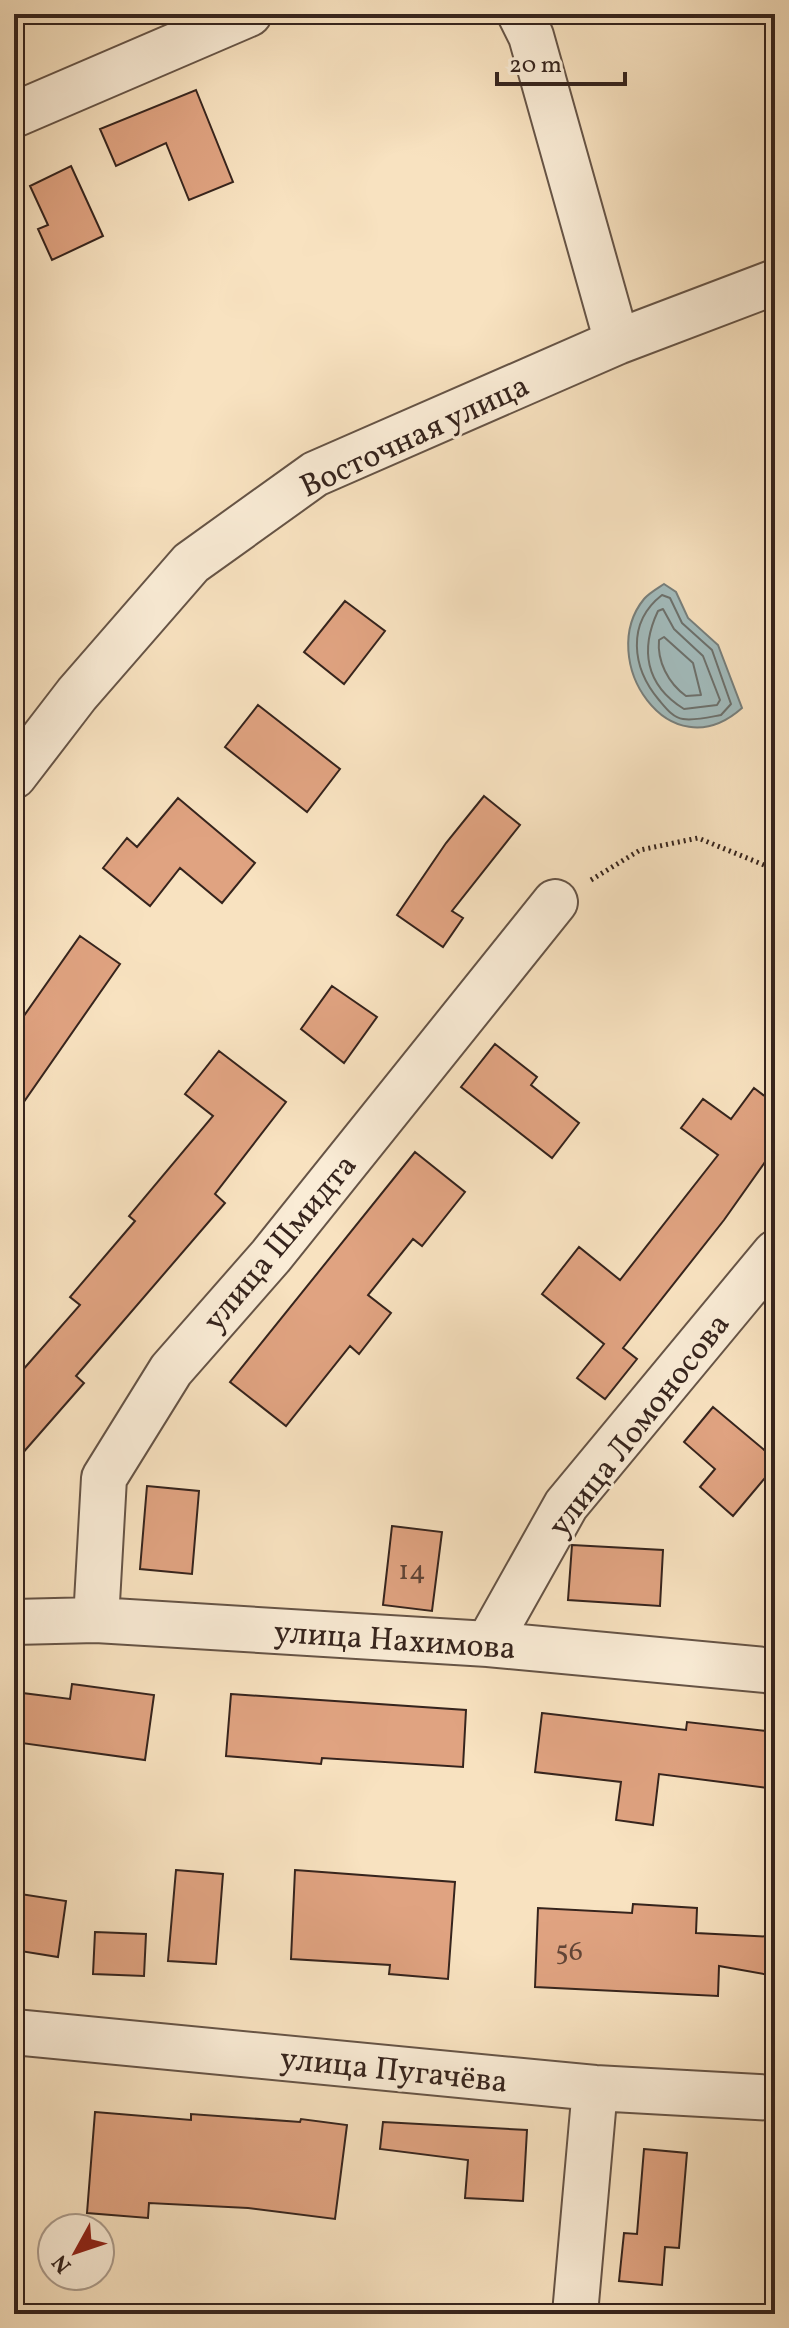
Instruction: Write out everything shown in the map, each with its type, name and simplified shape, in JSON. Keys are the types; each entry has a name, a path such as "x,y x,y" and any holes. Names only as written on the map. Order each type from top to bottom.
{"street":[{"path":"14,115 249,14"},
{"path":"520,14 531,36 617,342"},
{"name":"Восточная улица","path":"14,776 77,694 191,563 315,474 617,342 775,282"},
{"name":"улица Шмидта","path":"96,1620 104,1478 171,1370 271,1256 555,902"},
{"name":"улица Ломоносова","path":"488,1644 566,1505 775,1253"},
{"name":"улица Нахимова","path":"14,1622 96,1620 488,1644 775,1671"},
{"name":"улица Пугачёва","path":"14,2032 595,2088 775,2098"},
{"path":"575,2314 595,2088"}],"path":[{"path":"555,902 640,850 698,838 769,867 775,875"}],"water":[{"path":"664,584 676,592 688,618 718,645 742,708 715,724 689,727 666,718 647,700 634,677 628,650 631,624 644,599"}],"building":[{"path":"196,90 233,182 189,200 166,143 116,166 100,129"},
{"path":"71,166 103,236 52,260 38,229 48,225 30,186"},
{"path":"345,601 385,631 344,684 304,652"},
{"path":"258,705 340,769 307,812 225,747"},
{"path":"484,796 520,825 452,911 463,918 443,947 397,915 446,843"},
{"path":"178,798 255,863 222,903 180,868 150,906 103,868 127,838 137,847"},
{"path":"80,936 120,964 14,1116 14,1030"},
{"path":"332,986 377,1017 344,1063 301,1029"},
{"path":"495,1044 537,1077 531,1085 579,1123 552,1158 461,1087"},
{"path":"219,1051 286,1102 215,1194 225,1203 76,1376 84,1383 14,1463 14,1380 80,1305 70,1297 135,1221 129,1216 213,1116 185,1094"},
{"path":"754,1088 775,1104 775,1148 724,1220 623,1348 637,1359 605,1399 577,1378 604,1344 542,1294 579,1247 620,1280 718,1155 681,1128 703,1099 731,1119"},
{"path":"415,1152 465,1192 422,1246 413,1239 368,1295 391,1313 359,1354 350,1346 286,1426 230,1382"},
{"path":"713,1407 775,1459 775,1466 733,1516 700,1487 715,1469 684,1442"},
{"path":"147,1486 199,1491 192,1574 140,1569"},
{"path":"392,1526 442,1532 432,1611 383,1605"},
{"path":"572,1545 663,1550 660,1606 568,1600"},
{"path":"72,1684 154,1695 145,1760 14,1742 14,1692 70,1699"},
{"path":"231,1694 466,1710 463,1767 322,1758 321,1764 226,1756"},
{"path":"542,1713 686,1730 687,1722 775,1732 775,1789 659,1774 653,1825 616,1820 621,1782 535,1772"},
{"path":"176,1870 223,1874 216,1964 168,1961"},
{"path":"295,1870 455,1882 448,1979 389,1974 390,1965 291,1959"},
{"path":"14,1893 66,1901 58,1957 14,1950"},
{"path":"633,1904 697,1908 696,1933 775,1937 775,1976 719,1966 718,1996 535,1987 538,1908 632,1913"},
{"path":"95,1932 146,1934 144,1976 93,1974"},
{"path":"95,2112 191,2120 191,2114 300,2122 301,2119 347,2125 335,2219 248,2208 149,2203 148,2218 116,2215 116,2212 87,2212"},
{"path":"383,2122 527,2130 523,2201 465,2198 468,2160 380,2149"},
{"path":"644,2149 687,2153 679,2248 665,2247 662,2285 619,2281 624,2233 637,2234"}]}
